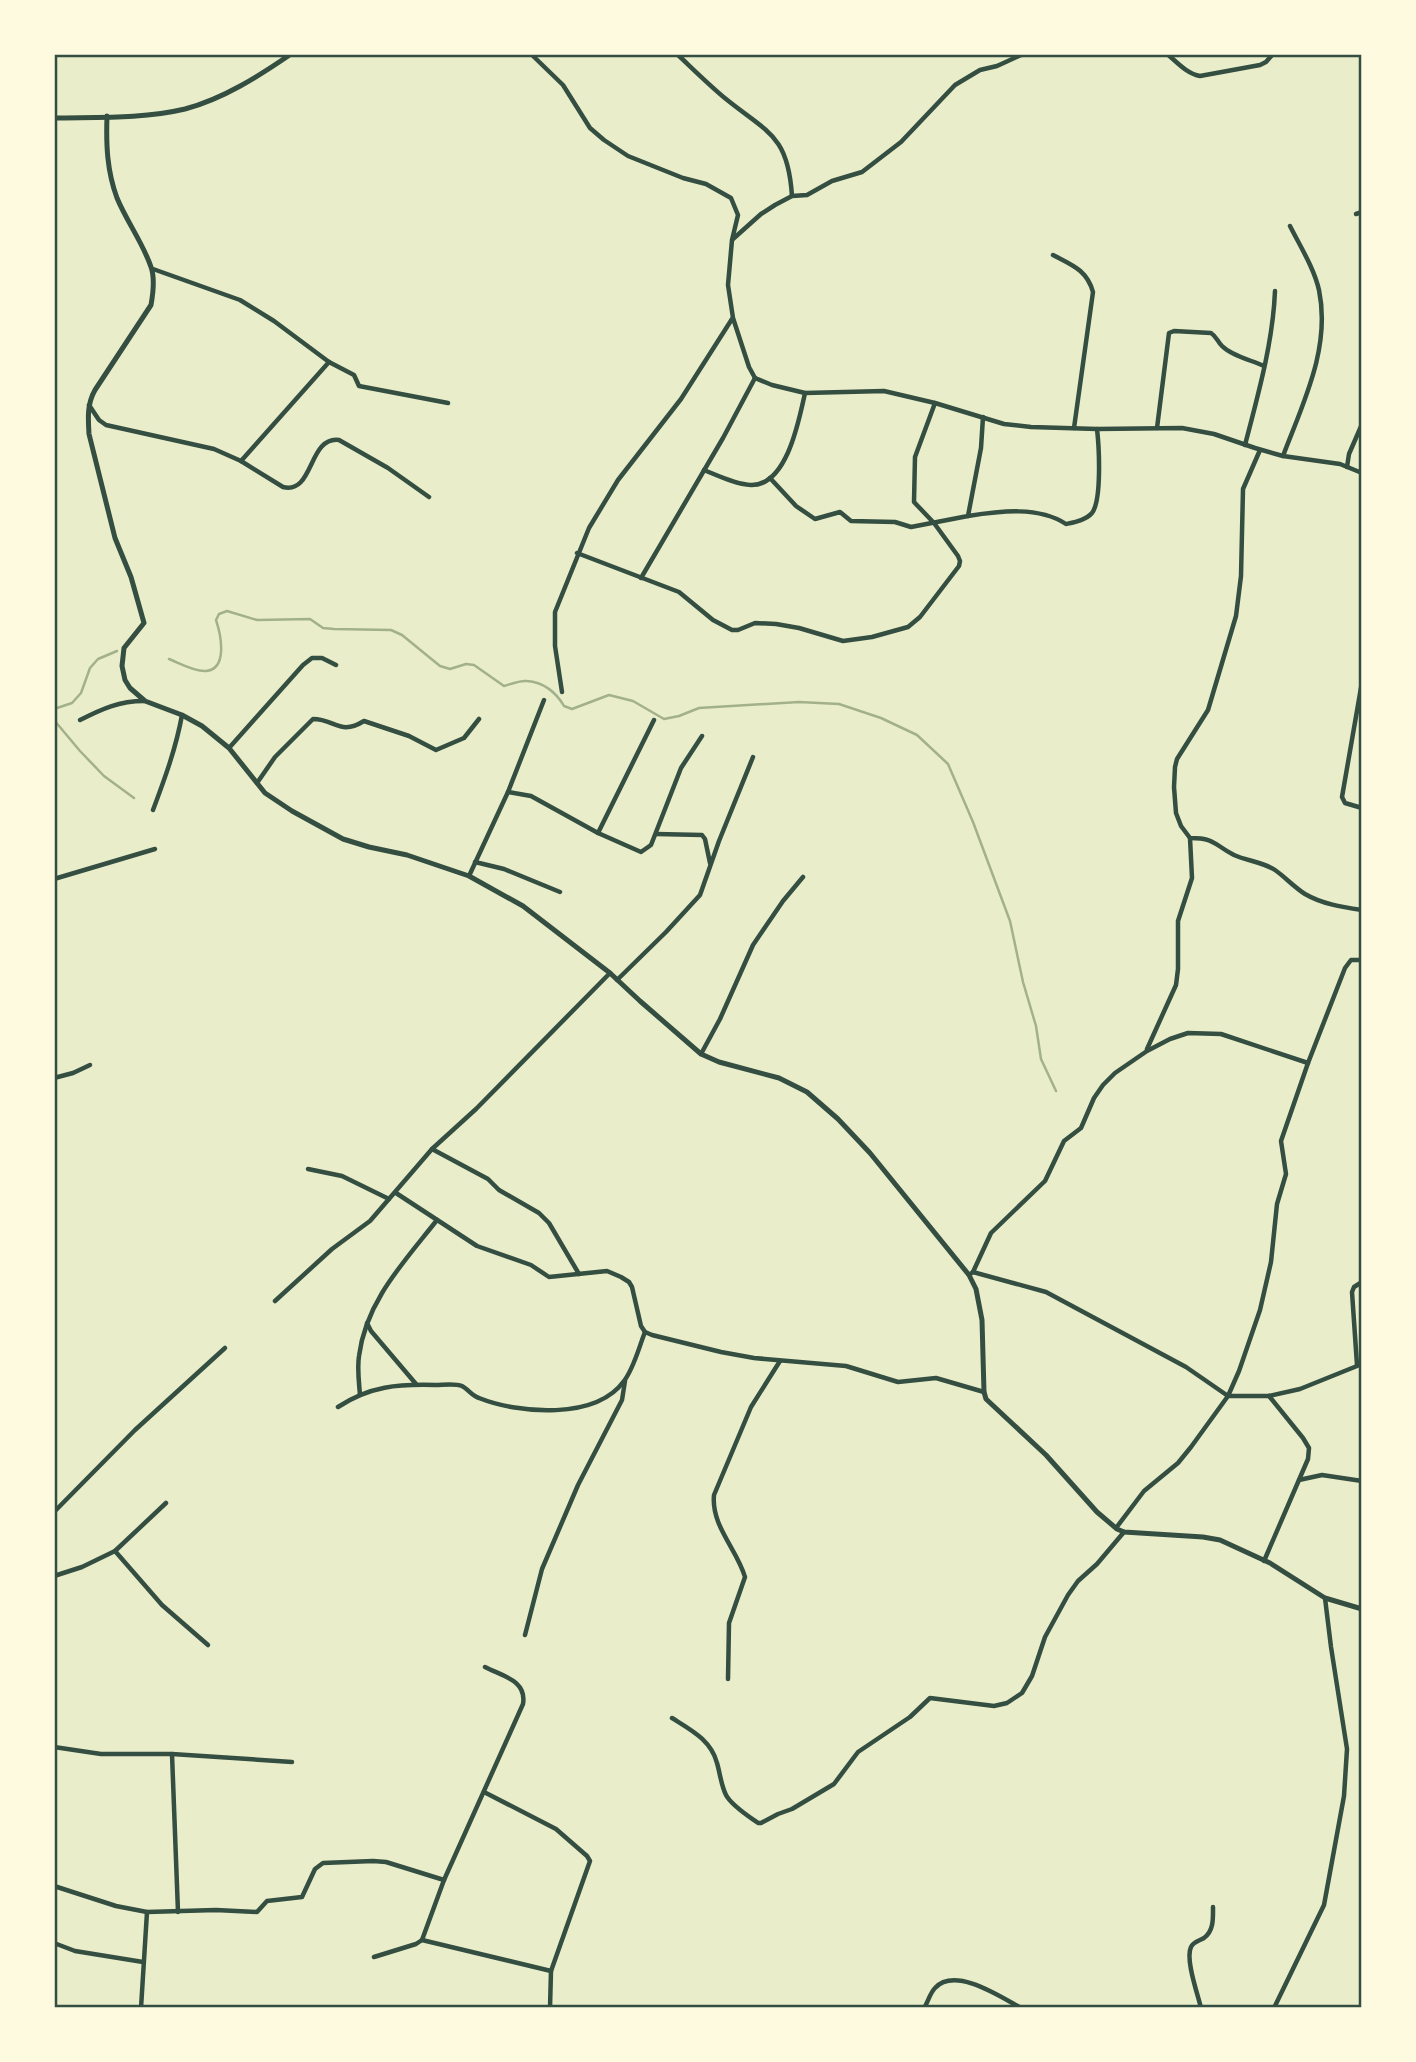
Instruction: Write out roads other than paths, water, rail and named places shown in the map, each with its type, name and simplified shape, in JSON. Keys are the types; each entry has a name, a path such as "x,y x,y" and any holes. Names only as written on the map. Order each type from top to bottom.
{"street":[{"path":"54,118 159,114 186,109 221,96 291,54"},
{"path":"531,54 564,85 590,128 604,140 628,156 683,178 706,184 731,198 738,215 732,240 728,285 733,318 748,367 755,378 805,393 884,391 983,416 1004,424 1097,429 1182,428 1214,434 1283,456 1340,464 1362,473"},
{"path":"677,54 725,98 775,137 789,167 792,196"},
{"path":"732,240 761,214 792,196 807,195 831,181 862,172 901,142 955,85 980,69 1032,54"},
{"path":"1167,54 1188,71 1200,76 1260,65 1273,54"},
{"path":"107,116 106,144 111,178 124,213 153,269 151,305 104,374 89,404 88,419 89,434 115,538 131,577 144,623 124,648 122,666 130,688 145,701 202,726 229,748 265,793 292,811 343,839 407,855 469,876 523,906 610,973 701,1054 719,1062 779,1078 807,1092 838,1119 870,1153 971,1274 982,1320 984,1392 989,1404 1046,1455 1097,1512 1116,1528 1124,1532 1220,1540 1264,1560 1325,1598 1362,1609"},
{"path":"1283,456 1321,346 1322,322 1319,288 1290,226"},
{"path":"1053,255 1085,273 1093,292 1074,428"},
{"path":"153,269 240,300 274,321 329,362 354,375 359,386 448,403"},
{"path":"1245,445 1275,311 1275,291"},
{"path":"562,692 555,646 555,612 578,554 603,503 681,399 733,318"},
{"path":"1157,428 1169,333 1211,333 1216,336 1220,345 1230,352 1264,366"},
{"path":"241,461 329,362"},
{"path":"641,578 755,378"},
{"path":"704,470 732,481 752,485 776,475 788,451 805,393"},
{"path":"578,554 678,592 713,620 732,629 738,630 755,623 799,628 843,641 908,628 920,617 960,561 934,523 914,502 915,457 935,403"},
{"path":"89,404 99,420 106,425 203,446 241,461 290,489 307,474 324,443 331,439 339,440 388,468 429,497"},
{"path":"968,516 981,448 983,416"},
{"path":"1347,467 1349,454 1362,424"},
{"path":"770,478 796,506 815,519 840,512 850,521 895,522 911,527 968,516 1015,511 1054,516 1066,524 1090,515 1095,504 1098,474 1097,429"},
{"path":"1147,1051 1176,985 1178,921 1192,878 1190,838 1176,813 1175,767 1177,759 1208,710 1236,616 1241,576 1243,489 1260,450"},
{"path":"229,748 312,658 323,658 336,665"},
{"path":"1362,682 1342,797 1345,803 1362,808"},
{"path":"469,876 508,792 544,700"},
{"path":"80,720 109,706 145,701"},
{"path":"153,810 177,743 181,715"},
{"path":"256,783 275,757 313,719 320,719 340,728 354,727 364,721 373,723 409,736 436,750 464,737 479,719"},
{"path":"598,833 654,720"},
{"path":"508,792 531,796 598,833 642,852 651,845 681,768 702,736"},
{"path":"617,980 700,895 753,757"},
{"path":"656,834 702,835 711,864"},
{"path":"1190,838 1214,841 1236,856 1273,869 1304,894 1336,907 1362,910"},
{"path":"54,879 155,849"},
{"path":"475,862 504,869 560,892"},
{"path":"701,1054 753,945 803,877"},
{"path":"1116,1528 1144,1491 1178,1462 1211,1422 1228,1396 1251,1338 1271,1262 1277,1204 1286,1174 1281,1140 1345,968 1351,960 1362,960"},
{"path":"275,1301 332,1249 370,1221 432,1149 476,1109 610,973"},
{"path":"971,1274 991,1233 1045,1181 1064,1141 1081,1128 1103,1085 1115,1073 1147,1051 1188,1033 1221,1034 1308,1063"},
{"path":"54,1078 90,1065"},
{"path":"432,1149 488,1178 499,1190 539,1213 549,1223 579,1274"},
{"path":"309,1169 342,1176 389,1199"},
{"path":"396,1193 477,1246 531,1265 550,1277 607,1271 629,1282 645,1332 721,1352 780,1361 846,1366 898,1382 936,1378 984,1392"},
{"path":"360,1395 358,1359 366,1322 379,1296 437,1220"},
{"path":"971,1274 1046,1292 1186,1367 1228,1396 1269,1396 1300,1389 1359,1365 1352,1292 1354,1287 1362,1282"},
{"path":"366,1322 417,1385"},
{"path":"525,1635 542,1569 578,1485 622,1400 625,1380 645,1332"},
{"path":"54,1512 135,1430 225,1348"},
{"path":"728,1679 729,1623 745,1577 712,1507 714,1495 751,1407 780,1361"},
{"path":"338,1407 360,1395 392,1385 417,1385 461,1386 476,1398 512,1408 562,1410 580,1408 607,1396 625,1380"},
{"path":"1264,1560 1308,1459 1309,1448 1269,1396"},
{"path":"1299,1480 1322,1475 1362,1481"},
{"path":"54,1576 82,1567 115,1551 166,1503"},
{"path":"672,1718 713,1749 725,1794 733,1805 761,1824 834,1784 858,1752 909,1717 925,1700 930,1698 994,1706 1007,1703 1023,1693 1032,1676 1045,1637 1068,1595 1124,1532"},
{"path":"115,1551 162,1605 208,1645"},
{"path":"1273,2008 1324,1905 1344,1796 1348,1749 1325,1598"},
{"path":"374,1957 422,1940 444,1880 512,1732 524,1698 523,1690 518,1683 485,1667"},
{"path":"54,1747 101,1754 172,1754 292,1762"},
{"path":"172,1754 178,1912"},
{"path":"483,1791 556,1829 590,1861 551,1971 550,2008"},
{"path":"54,1886 116,1906 147,1912 257,1912 267,1901 298,1898 304,1893 315,1869 323,1863 386,1862 444,1880"},
{"path":"1201,2008 1189,1956 1190,1948 1196,1941 1207,1937 1213,1924 1213,1907"},
{"path":"141,2008 147,1912"},
{"path":"422,1940 551,1971"},
{"path":"54,1943 75,1951 143,1962"},
{"path":"924,2008 935,1988 943,1983 962,1980 1021,2008"}],"waterway":[{"path":"169,659 197,670 213,669 218,664 221,650 216,620 219,614 227,611 257,620 310,619 323,628 391,630 402,635 440,666 450,669 466,664 474,665 504,686 524,681 538,683 553,692 564,706 572,709 609,695 633,701 664,719 699,708 799,702 839,704 881,718 917,735 948,764 973,822 1010,921 1036,1026 1041,1059 1056,1091"},
{"path":"54,709 72,703 81,693 90,668 98,659 117,651"},
{"path":"54,720 104,776 134,798"}]}
